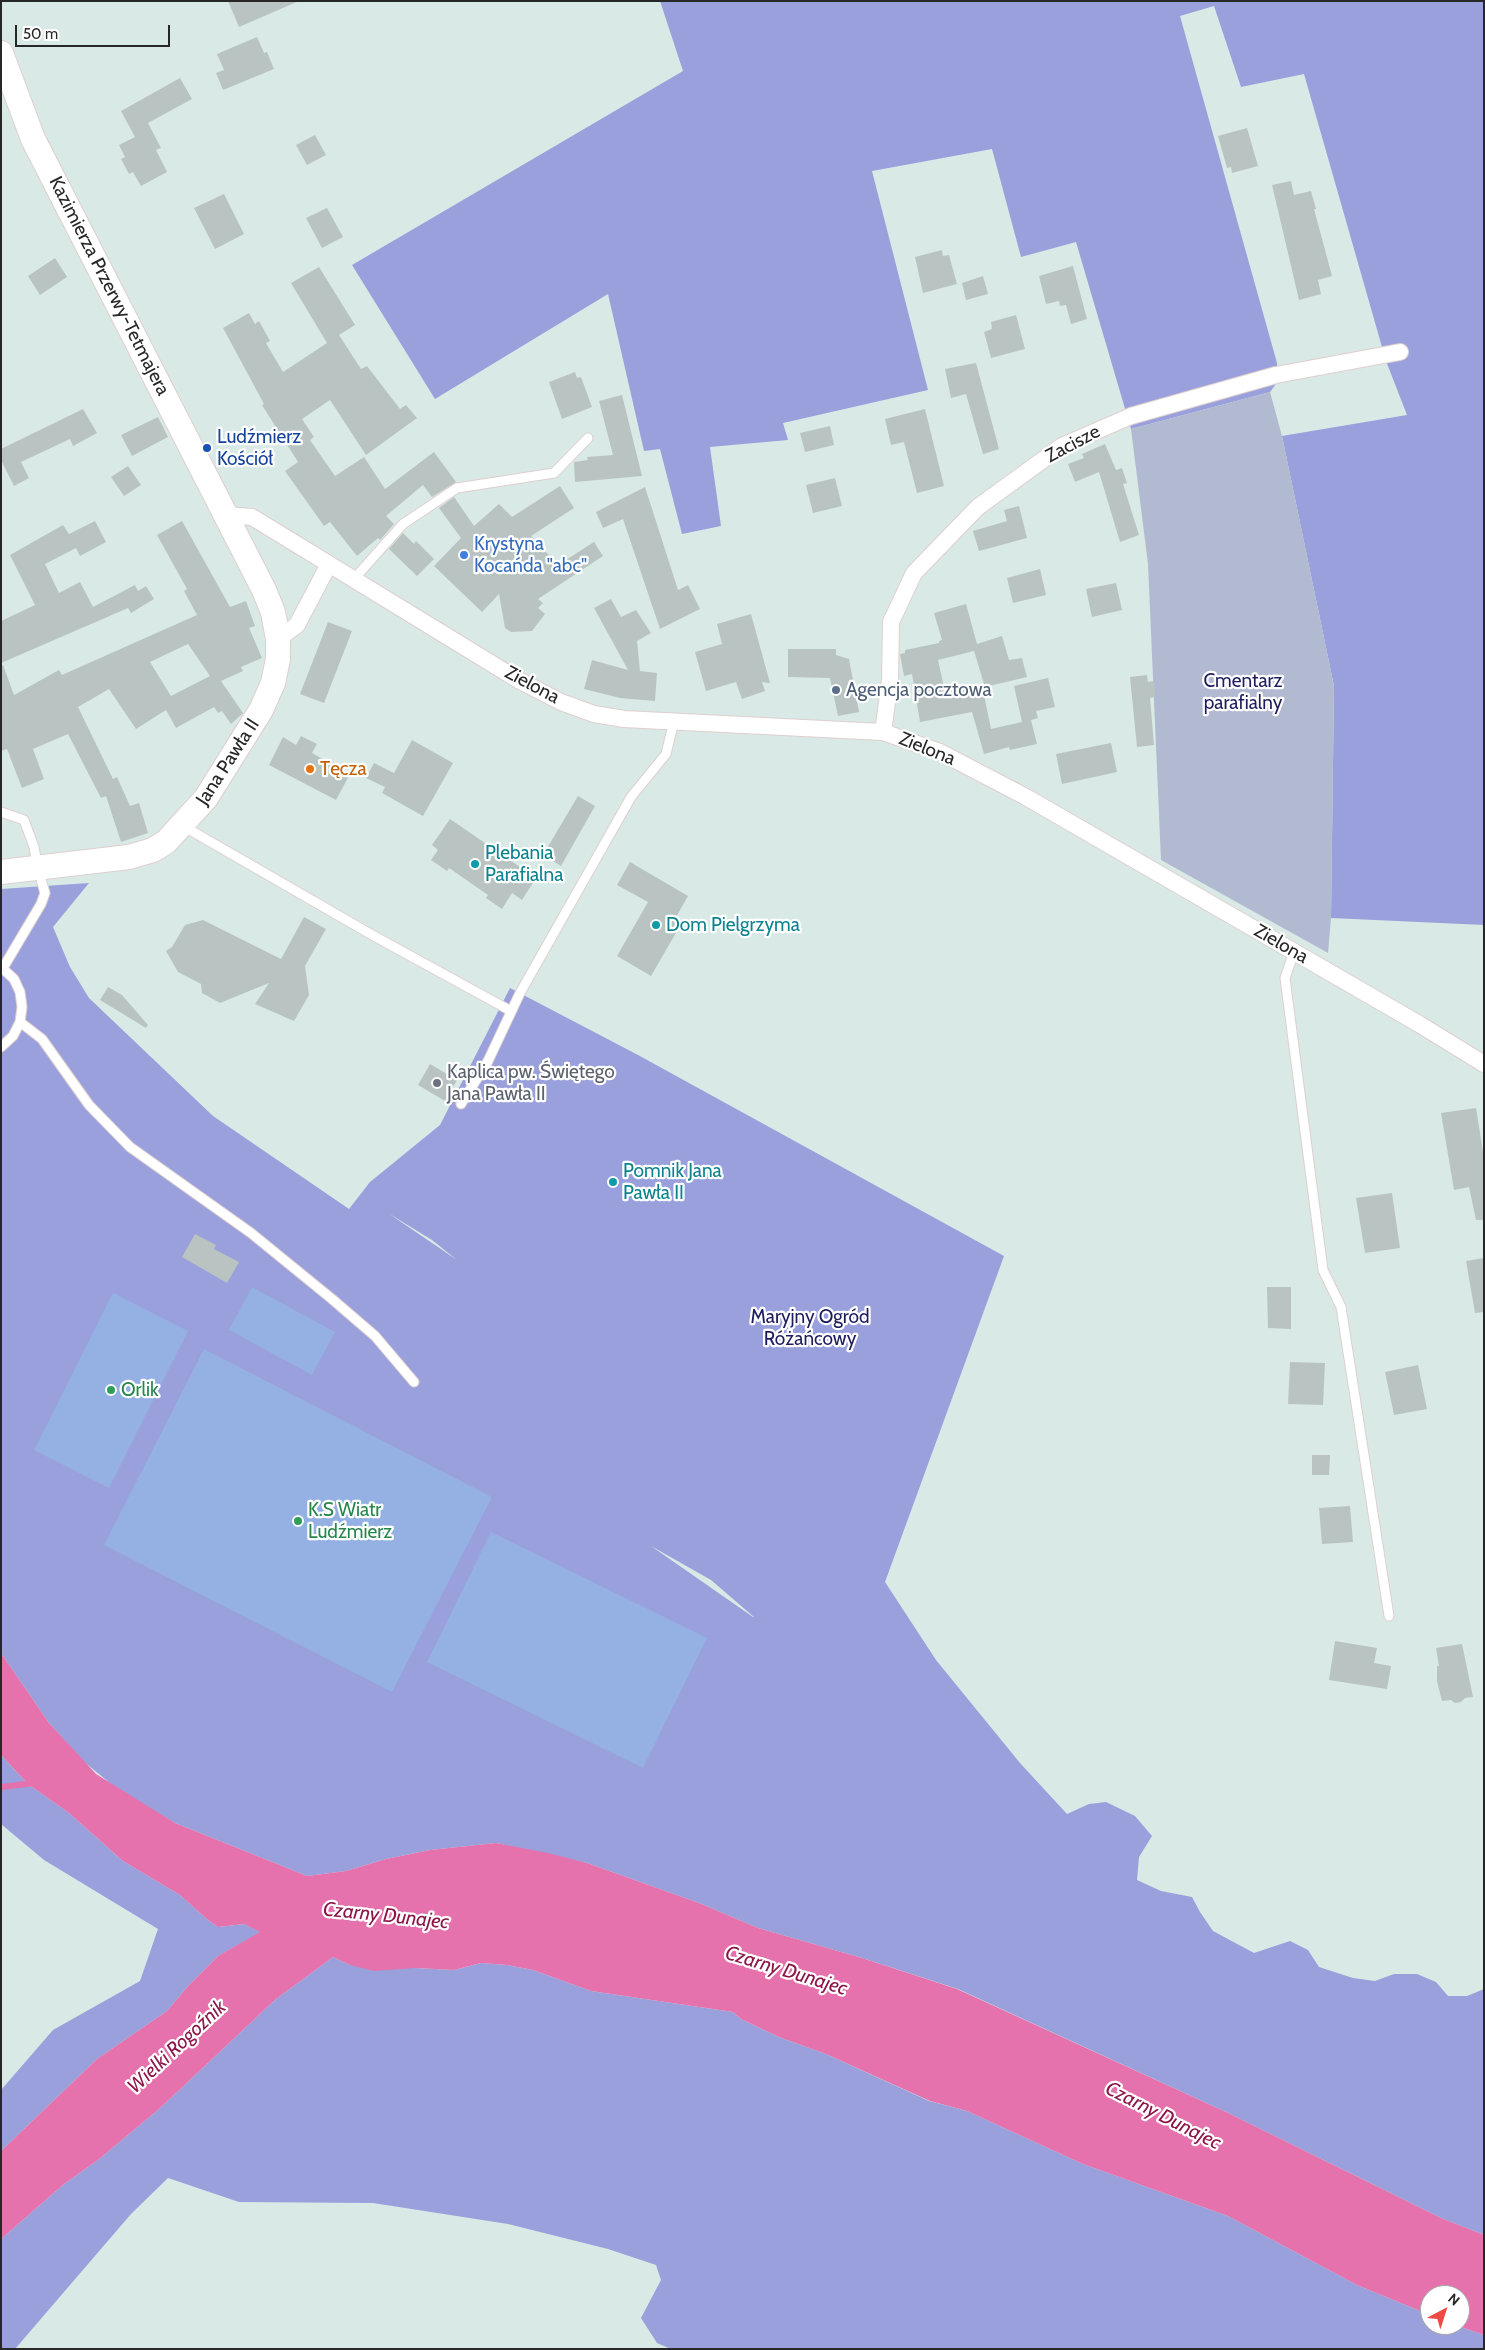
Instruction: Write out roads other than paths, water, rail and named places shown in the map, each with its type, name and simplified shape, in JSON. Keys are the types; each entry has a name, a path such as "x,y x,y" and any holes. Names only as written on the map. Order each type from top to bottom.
{"street":[{"name":"Kazimierza Przerwy-Tetmajera","path":"1,54 33,139 226,515"},
{"name":"Zacisze","path":"883,732 890,680 891,622 914,573 978,507 1062,446 1131,416 1276,375 1400,352"},
{"name":"Zielona","path":"226,515 252,517 520,681 561,702 594,714 616,718 883,732 940,752 979,771 1294,952 1484,1064"},
{"name":"Jana Pawła II","path":"1,872 129,857 153,850 166,842 183,826 206,798 262,710 278,659 278,639 273,612 264,590 226,515"},
{"path":"278,639 297,626 330,564"}],"lane":[{"path":"353,580 403,524 457,488 554,473 588,438"},
{"path":"461,1104 488,1061 511,1011 631,797 666,754 674,721"},
{"path":"1,812 24,820 34,848 45,893 41,904 2,968 14,979 20,992 22,1007 20,1022 13,1036 1,1046"},
{"path":"183,826 374,936 511,1011"},
{"path":"1294,952 1285,978 1323,1270 1341,1307 1389,1616"},
{"path":"20,1022 42,1039 89,1105 130,1147 251,1233 332,1300 375,1336 414,1382"}],"water":[{"path":"1,1653 49,1723 96,1774 175,1823 307,1876 346,1871 386,1859 430,1850 496,1843 587,1863 699,1903 758,1928 862,1958 957,1989 1226,2112 1441,2218 1484,2235 1484,2335 1470,2330 1470,2285 1420,2285 1420,2311 1357,2285 1228,2216 1083,2164 967,2111 930,2101 826,2054 779,2037 741,2019 733,2012 591,1991 533,1970 481,1963 454,1970 415,1968 374,1971 350,1965 333,1957 276,1999 159,2109 98,2160 64,2184 1,2239 1,2151 97,2059 167,2011 189,1985 218,1956 260,1932 244,1924 218,1927 180,1895 123,1861 69,1813 28,1784 1,1755"}],"waterway":[{"path":"1,1787 35,1783"}],"place":[{"name":"Ludźmierz Kościół","path":"207,448"},
{"name":"Krystyna Kocańda \"abc\"","path":"464,555"},
{"name":"Agencja pocztowa","path":"836,690"},
{"name":"Tęcza","path":"310,769"},
{"name":"Plebania Parafialna","path":"475,864"},
{"name":"Dom Pielgrzyma","path":"656,925"},
{"name":"Kaplica pw. Świętego Jana Pawła II","path":"437,1083"},
{"name":"Pomnik Jana Pawła II","path":"613,1182"},
{"name":"Orlik","path":"111,1390"},
{"name":"K.S Wiatr Ludźmierz","path":"298,1521"}],"park label":[{"name":"Cmentarz parafialny","path":"1243,692"},
{"name":"Maryjny Ogród Różańcowy","path":"810,1328"}],"water label":[{"name":"Czarny Dunajec","path":"386,1916"},
{"name":"Czarny Dunajec","path":"786,1971"},
{"name":"Wielki Rogoźnik","path":"177,2047"},
{"name":"Czarny Dunajec","path":"1163,2116"}]}
